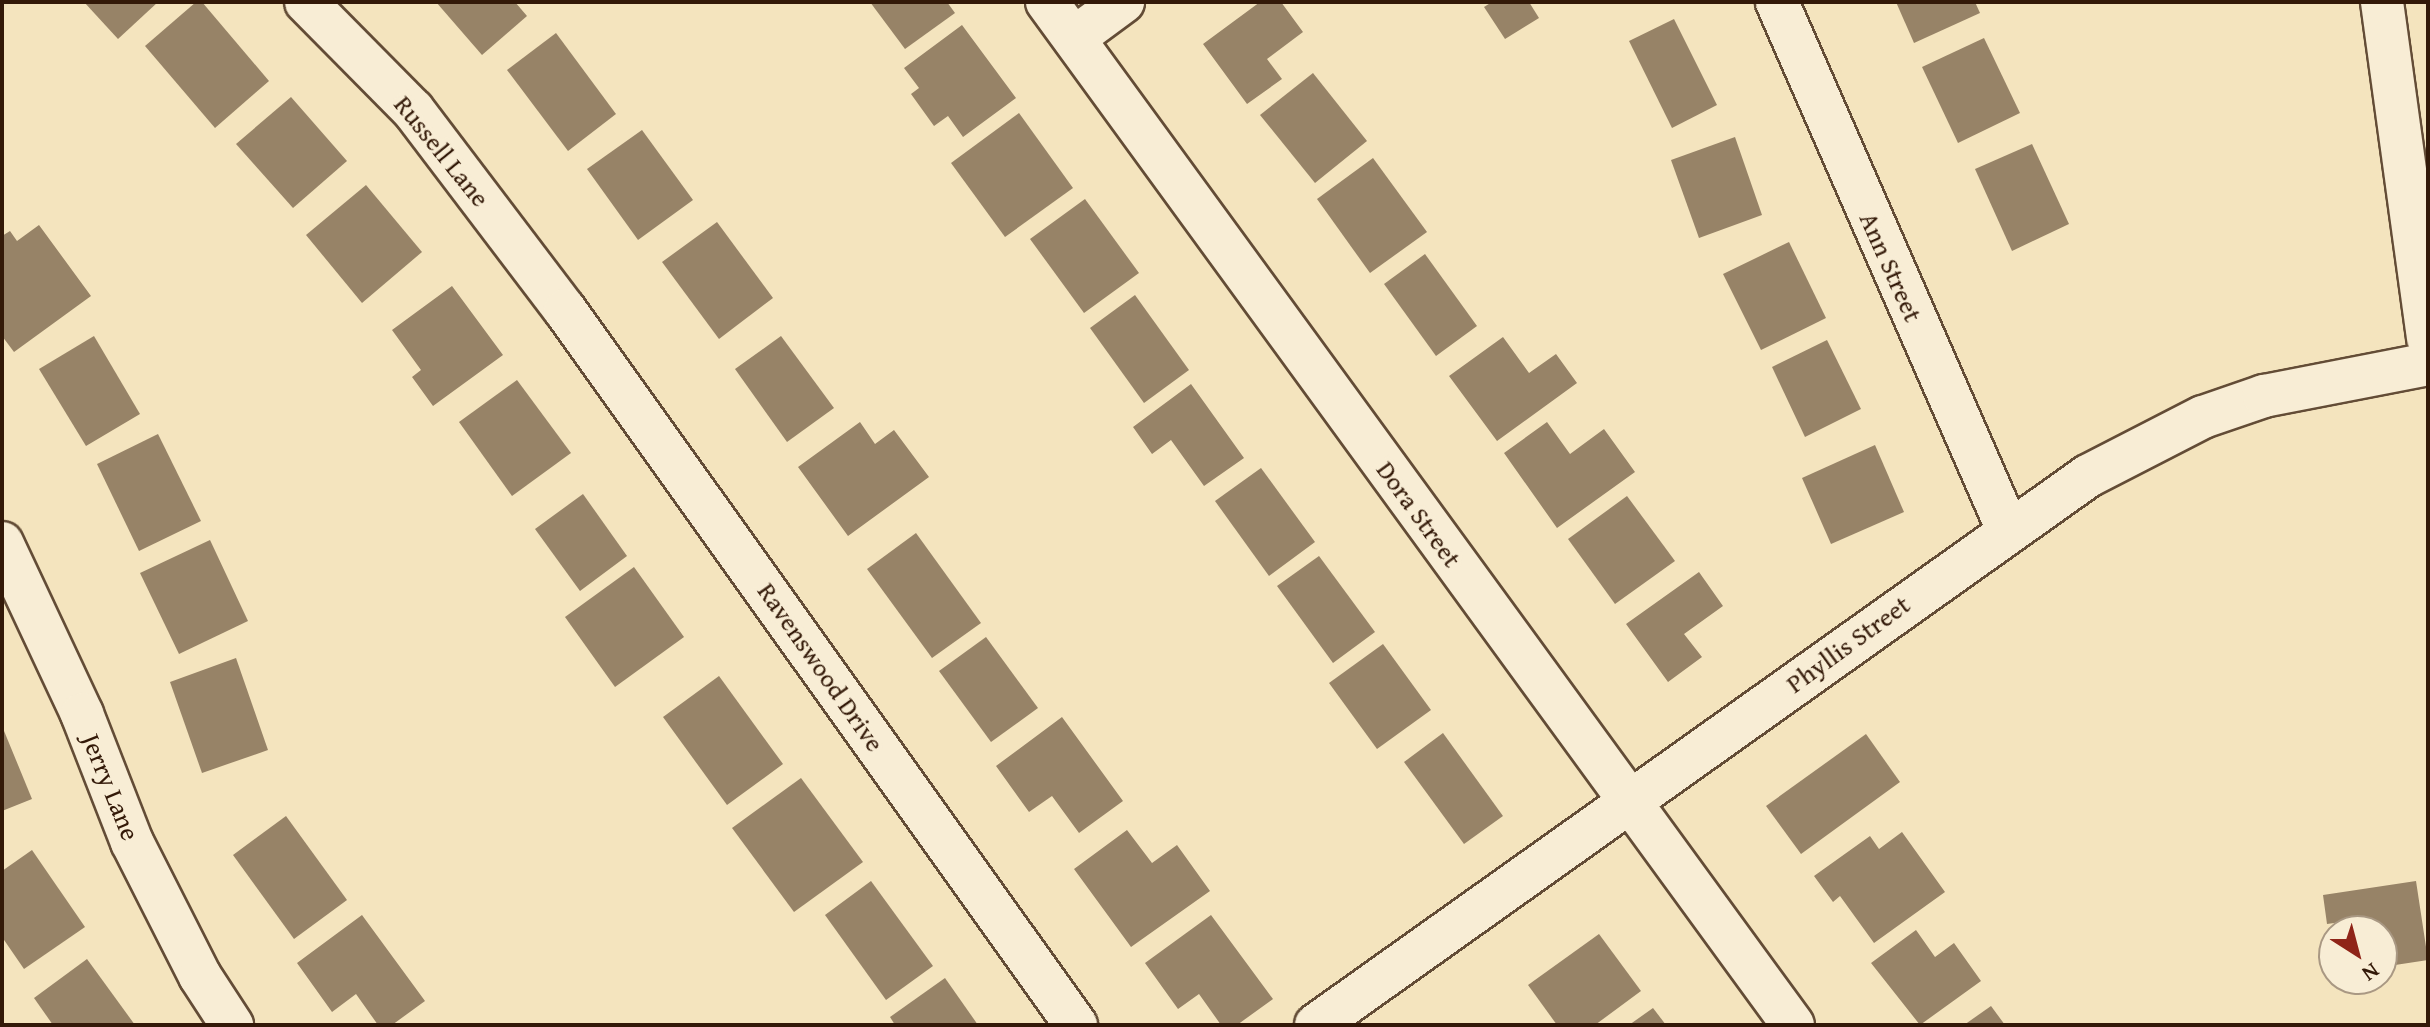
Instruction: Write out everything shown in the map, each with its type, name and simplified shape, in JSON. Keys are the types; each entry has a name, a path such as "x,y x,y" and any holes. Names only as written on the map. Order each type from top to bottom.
{"street":[{"name":"Russell Lane","path":"306,2 413,110 565,310"},
{"name":"Dora Street","path":"1047,2 1793,1025"},
{"path":"1074,38 1123,2"},
{"name":"Ann Street","path":"1777,2 2008,530"},
{"path":"2382,2 2428,338"},
{"name":"Ravenswood Drive","path":"565,310 1076,1025"},
{"name":"Phyllis Street","path":"1316,1025 2088,476 2203,417 2264,396 2428,364"},
{"name":"Jerry Lane","path":"2,543 82,714 132,842 200,976 232,1025"}],"building":[{"path":"84,2 158,2 118,39"},
{"path":"196,2 202,2 269,81 215,128 145,46"},
{"path":"436,2 515,2 527,16 482,55"},
{"path":"870,2 947,2 955,13 905,49"},
{"path":"1260,2 1281,2 1303,32 1267,59 1282,79 1247,104 1203,44"},
{"path":"1492,2 1529,2 1539,18 1505,39 1484,7"},
{"path":"1896,2 1975,2 1980,13 1914,43"},
{"path":"1674,19 1717,105 1672,128 1629,41"},
{"path":"962,25 1016,98 963,137 948,116 934,126 911,94 919,88 904,68"},
{"path":"556,33 616,114 568,151 507,70"},
{"path":"1984,38 2020,113 1958,143 1922,67"},
{"path":"1313,73 1367,141 1315,183 1260,115"},
{"path":"291,97 347,161 293,208 236,144"},
{"path":"1019,113 1073,188 1005,237 951,163"},
{"path":"642,130 693,200 638,240 587,169"},
{"path":"1735,137 1762,215 1699,238 1671,160"},
{"path":"2032,144 2069,224 2012,251 1975,169"},
{"path":"1373,158 1427,232 1370,273 1317,199"},
{"path":"366,185 422,252 362,303 306,235"},
{"path":"1085,199 1139,273 1084,313 1030,239"},
{"path":"717,222 773,298 719,339 662,262"},
{"path":"39,225 91,296 14,352 2,336 2,236 10,231 17,241"},
{"path":"1789,242 1826,318 1761,350 1723,274"},
{"path":"1425,254 1477,326 1436,356 1384,284"},
{"path":"452,286 503,355 433,406 412,377 421,370 392,330"},
{"path":"1135,295 1189,370 1144,403 1090,328"},
{"path":"94,336 140,414 86,446 39,369"},
{"path":"781,336 834,408 787,442 735,369"},
{"path":"1503,337 1529,373 1556,354 1577,383 1497,441 1449,376"},
{"path":"1827,340 1861,409 1805,437 1772,367"},
{"path":"517,380 571,453 512,496 459,422"},
{"path":"1191,384 1244,458 1204,486 1171,440 1152,454 1133,427"},
{"path":"860,422 875,444 894,430 929,477 848,536 798,467"},
{"path":"1547,422 1570,454 1604,429 1635,472 1557,528 1504,453"},
{"path":"158,434 201,521 139,551 97,464"},
{"path":"1875,445 1904,512 1831,544 1802,478"},
{"path":"1261,468 1315,542 1269,576 1215,501"},
{"path":"583,494 627,556 580,591 535,529"},
{"path":"1627,496 1675,561 1615,604 1568,539"},
{"path":"916,533 981,623 932,658 867,569"},
{"path":"210,540 248,621 179,654 140,573"},
{"path":"1319,556 1375,632 1333,663 1277,586"},
{"path":"634,567 684,637 615,687 565,617"},
{"path":"1699,572 1723,606 1684,634 1702,657 1668,682 1626,624"},
{"path":"986,637 1038,708 991,742 939,671"},
{"path":"1383,644 1431,710 1377,749 1329,683"},
{"path":"236,658 268,750 202,773 170,682"},
{"path":"719,676 783,764 727,805 663,717"},
{"path":"1062,717 1123,801 1079,833 1052,796 1029,812 996,766"},
{"path":"2,726 32,799 2,811"},
{"path":"1443,733 1503,816 1464,844 1404,762"},
{"path":"1866,734 1900,782 1801,854 1766,806"},
{"path":"801,778 863,862 794,912 732,828"},
{"path":"286,816 347,900 294,939 233,855"},
{"path":"1127,830 1152,863 1177,845 1210,891 1131,947 1074,869"},
{"path":"1902,832 1945,892 1874,943 1840,896 1833,902 1814,876 1870,836 1879,849"},
{"path":"32,850 85,927 24,969 2,937 2,871"},
{"path":"871,881 933,966 886,1000 825,915"},
{"path":"2416,881 2428,960 2398,965 2398,915 2326,915 2323,895"},
{"path":"362,915 425,1001 392,1025 378,1025 356,994 332,1012 297,963"},
{"path":"1211,915 1273,999 1237,1025 1221,1025 1199,994 1178,1009 1145,963"},
{"path":"1916,930 1935,957 1954,943 1981,981 1920,1025 1871,963"},
{"path":"1599,934 1641,991 1595,1025 1557,1025 1528,985"},
{"path":"87,959 135,1025 53,1025 34,998"},
{"path":"945,978 978,1025 895,1025 890,1017"},
{"path":"1991,1006 2005,1025 1964,1025"},
{"path":"1653,1008 1666,1025 1629,1025"}]}
